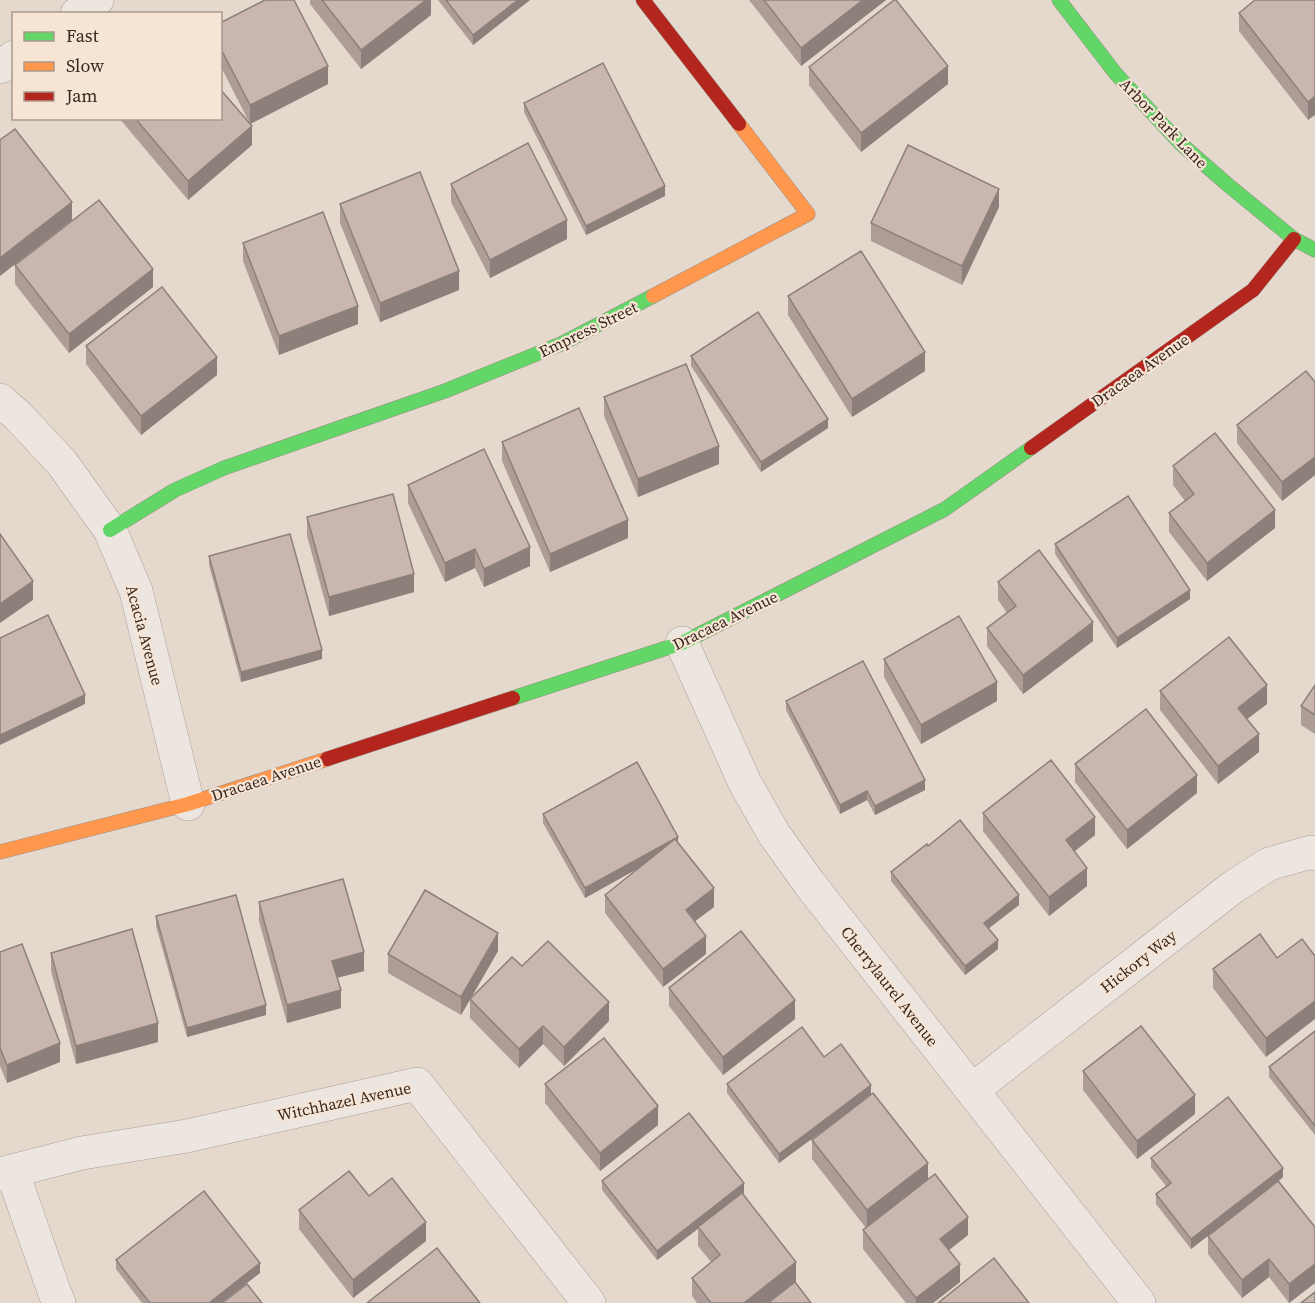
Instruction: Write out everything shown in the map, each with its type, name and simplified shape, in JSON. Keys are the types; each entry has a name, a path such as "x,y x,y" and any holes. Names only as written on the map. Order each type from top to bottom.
{"street":[{"path":"80,12 97,0"},
{"name":"Empress Street","path":"110,530 174,490 224,468 445,391 561,344 808,214 643,0"},
{"name":"Arbor Park Lane","path":"1059,0 1116,74 1180,143 1294,239 1315,250"},
{"path":"0,68 12,59"},
{"name":"Dracaea Avenue","path":"0,852 188,804 682,643 945,509 1253,290 1294,239"},
{"name":"Acacia Avenue","path":"0,399 62,463 110,530 136,591 188,804"},
{"name":"Cherrylaurel Avenue","path":"682,643 745,783 774,834 809,883 1139,1303"},
{"name":"Hickory Way","path":"972,1090 1233,887 1269,864 1311,852 1315,854"},
{"name":"Witchhazel Avenue","path":"6,1173 82,1153 187,1136 417,1084 589,1303"},
{"path":"6,1173 59,1303"}],"building":[{"path":"265,0 294,0 328,66 250,105 222,51 222,22"},
{"path":"322,0 426,0 361,50"},
{"path":"446,0 518,0 473,35"},
{"path":"764,0 863,0 801,48"},
{"path":"894,0 948,66 861,133 809,67"},
{"path":"1255,0 1315,0 1315,96 1308,102 1239,13"},
{"path":"603,63 665,186 586,226 524,103"},
{"path":"222,91 252,126 188,181 137,120 222,120"},
{"path":"15,129 72,202 0,258 0,140"},
{"path":"528,143 567,220 490,260 451,184"},
{"path":"908,145 999,189 962,266 871,223"},
{"path":"420,172 459,271 380,303 340,204"},
{"path":"99,200 153,269 69,334 15,265"},
{"path":"323,212 358,306 279,336 243,243"},
{"path":"861,251 925,352 852,399 788,296"},
{"path":"162,287 217,357 141,416 86,346"},
{"path":"758,312 828,419 761,462 691,356"},
{"path":"686,364 719,446 638,479 604,397"},
{"path":"1306,371 1315,382 1315,457 1282,482 1237,425"},
{"path":"579,408 628,520 550,554 502,442"},
{"path":"1215,433 1275,510 1207,563 1169,513 1194,494 1173,466"},
{"path":"484,449 530,547 484,569 475,549 445,563 408,485"},
{"path":"393,494 414,574 329,597 307,517"},
{"path":"1128,496 1190,590 1117,638 1055,544"},
{"path":"0,534 33,581 0,604"},
{"path":"290,534 322,650 241,672 209,556"},
{"path":"1039,550 1093,622 1023,675 987,628 1016,606 998,582"},
{"path":"48,615 85,695 0,735 0,638"},
{"path":"959,616 997,682 921,725 884,659"},
{"path":"1229,637 1267,685 1238,708 1259,734 1218,766 1160,691"},
{"path":"863,661 925,780 875,806 867,791 840,805 786,701"},
{"path":"1315,685 1315,715 1301,706"},
{"path":"1146,709 1197,775 1127,830 1075,764"},
{"path":"1051,760 1095,817 1066,840 1087,868 1049,897 983,813"},
{"path":"637,762 678,837 585,888 543,814"},
{"path":"960,820 1019,895 984,923 998,940 965,966 891,872"},
{"path":"675,839 714,888 686,910 706,936 663,969 605,895"},
{"path":"343,879 364,952 332,961 341,990 287,1005 259,902"},
{"path":"425,890 498,933 461,997 388,954"},
{"path":"236,895 266,1005 187,1028 156,916"},
{"path":"132,929 158,1023 76,1046 51,953"},
{"path":"741,931 795,1000 723,1057 669,988"},
{"path":"1260,934 1277,958 1302,939 1315,956 1315,1001 1266,1038 1213,969"},
{"path":"548,941 609,1002 564,1047 543,1026 519,1049 470,999 512,957 522,966"},
{"path":"22,944 60,1043 7,1065 0,1048 0,952"},
{"path":"1141,1026 1195,1095 1137,1141 1083,1071"},
{"path":"802,1027 824,1057 841,1044 871,1085 779,1154 727,1084"},
{"path":"1315,1031 1315,1126 1269,1067"},
{"path":"604,1038 658,1106 600,1153 545,1084"},
{"path":"873,1093 928,1163 867,1210 812,1140"},
{"path":"1228,1097 1283,1168 1191,1239 1156,1194 1171,1183 1151,1158"},
{"path":"689,1113 744,1183 657,1251 602,1181"},
{"path":"349,1171 369,1196 392,1178 426,1222 353,1280 299,1210"},
{"path":"935,1174 968,1217 940,1239 960,1264 916,1298 863,1230"},
{"path":"1278,1181 1315,1227 1315,1264 1289,1284 1269,1259 1242,1280 1208,1236"},
{"path":"204,1191 260,1263 209,1303 150,1303 116,1260"},
{"path":"742,1193 796,1262 744,1303 711,1303 692,1278 720,1255 698,1227"},
{"path":"437,1248 480,1303 367,1303"},
{"path":"994,1258 1029,1303 938,1303"},
{"path":"795,1282 811,1303 768,1303"},
{"path":"247,1284 262,1303 222,1303"},
{"path":"1315,1292 1315,1303 1301,1303"}],"traffic: fast":[{"path":"1059,0 1116,74 1180,143 1294,239 1315,250"},
{"path":"110,530 175,490 224,468 445,391 561,344 653,296"},
{"path":"513,698 682,643 945,509 1031,448"}],"traffic: slow":[{"path":"653,296 808,214 739,124"},
{"path":"0,852 188,804 327,759"}],"traffic: jam":[{"path":"643,0 739,124"},
{"path":"1031,448 1253,290 1294,239"},
{"path":"327,759 513,698"}]}
